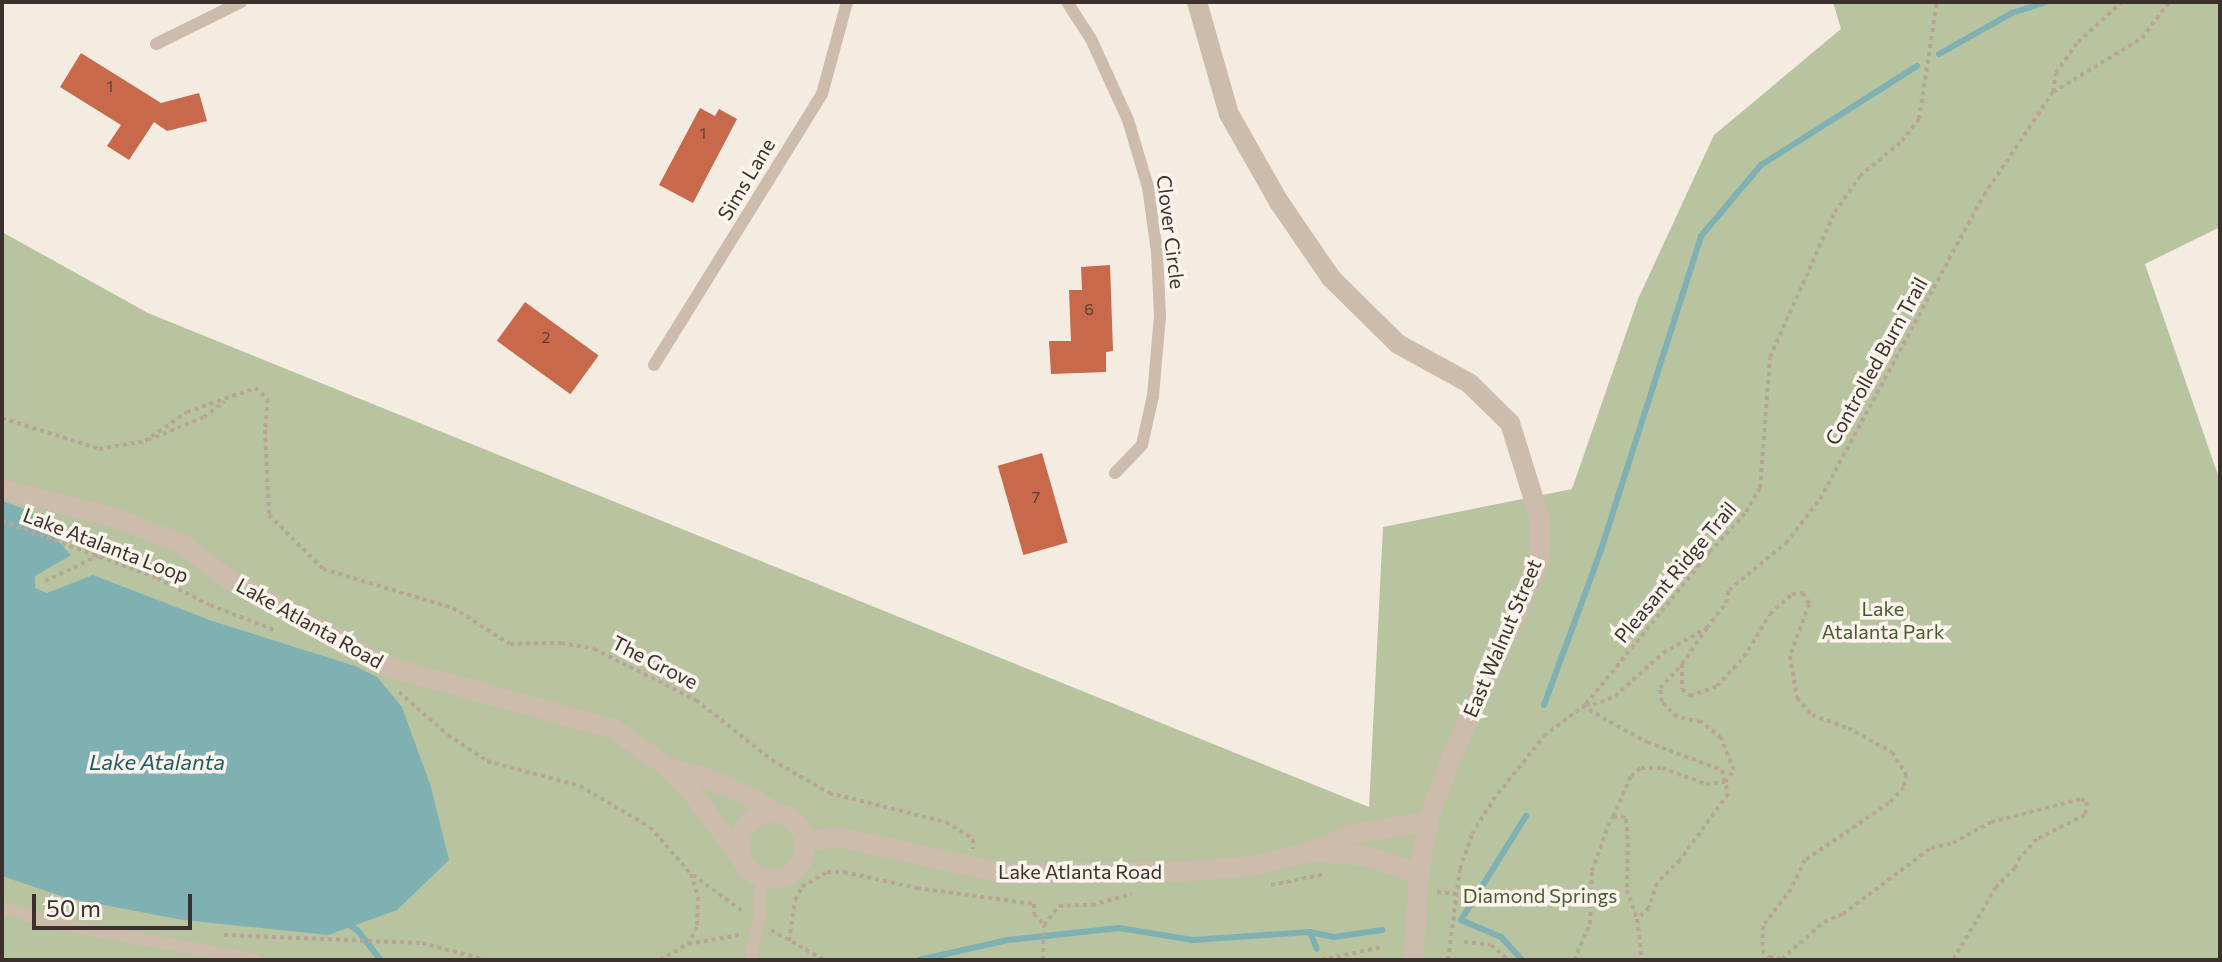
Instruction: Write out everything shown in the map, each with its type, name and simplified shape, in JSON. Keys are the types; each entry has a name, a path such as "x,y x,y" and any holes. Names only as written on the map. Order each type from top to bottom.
{"street":[{"name":"East Walnut Street","path":"1197,2 1229,114 1279,202 1331,278 1398,344 1469,383 1510,423 1539,516 1539,561 1449,763 1428,821 1419,874 1413,960"},
{"name":"Lake Atlanta Road","path":"2,489 113,517 182,544 225,577 385,666 613,729 666,766 693,794 741,858"},
{"name":"Lake Atlanta Road","path":"666,766 754,799 774,813"},
{"path":"774,813 794,821 805,840 806,851 796,871 776,880 761,878 746,868 741,858 740,836 745,827 763,814 774,813"},
{"name":"Lake Atlanta Road","path":"805,840 844,838 1006,874 1193,871 1253,866 1309,852 1354,834 1428,821"},
{"name":"Lake Atlanta Road","path":"1309,852 1366,856 1419,874"}],"lane":[{"path":"156,44 241,2"},
{"name":"Sims Lane","path":"654,365 822,94 847,2"},
{"name":"Clover Circle","path":"1067,2 1091,39 1128,120 1148,187 1157,252 1160,316 1153,396 1142,445 1115,473"},
{"path":"750,960 759,922 761,878"},
{"path":"2,908 64,925 257,960"}],"path":[{"name":"Pleasant Ridge Trail","path":"1448,960 1455,894 1472,834 1504,784 1544,736 1584,705 1746,512 1760,488 1770,357 1835,212 1860,176 1902,141 1919,119 1937,2"},
{"name":"Controlled Burn Trail","path":"1725,782 1734,770 1721,738 1701,722 1677,717 1662,702 1660,688 1682,664 1726,603 1729,590 1786,543 1820,499 1984,195 2053,92 2056,73 2078,42 2122,2"},
{"name":"Controlled Burn Trail","path":"2053,92 2142,38 2169,2"},
{"name":"The Grove","path":"145,441 187,412 227,401 255,388 268,399 265,430 269,515 323,569 453,608 510,644 561,643 594,649 696,700 772,760 829,793 912,811 960,828 973,839 973,867"},
{"name":"The Grove","path":"2,418 99,449 145,441 204,417 227,401"},
{"name":"Lake Atalanta Loop","path":"2,521 98,556 282,633"},
{"path":"45,581 98,556"},
{"path":"1682,664 1682,689 1690,696 1717,686 1744,657 1770,614 1792,594 1803,593 1809,604 1790,656 1797,698 1812,715 1848,728 1892,752 1906,774 1904,787 1889,803 1805,860 1799,868 1791,889 1761,933 1762,950 1775,959 1782,959 1824,922 1843,914 1931,848 1953,843 1991,822 2081,799 2087,802 2085,815 2077,822 2037,839 2020,857 2015,868 1996,887 1953,960"},
{"name":"Controlled Burn Trail","path":"1584,705 1593,705 1615,696 1663,653 1707,628"},
{"path":"391,685 448,735 487,761 580,786 615,804 650,827 691,874 746,914"},
{"path":"1584,705 1647,742 1722,770 1728,794 1680,860 1657,883 1649,908 1637,919"},
{"path":"1574,960 1590,924 1592,871 1631,776 1641,768 1662,768 1706,784 1725,782"},
{"path":"1613,817 1626,819 1627,890 1637,919 1642,960"},
{"path":"789,941 795,900 802,887 827,872 844,872 917,888 1034,904 1034,914 1044,925 1043,960"},
{"path":"688,944 697,927 698,897 691,874"},
{"path":"1445,894 1455,894"},
{"path":"771,930 821,959"},
{"path":"660,960 688,944 744,934"},
{"path":"217,935 408,942 487,960"},
{"path":"772,937 789,941"},
{"path":"1464,942 1491,945 1508,960"},
{"path":"1321,960 1382,947"}],"green space":[{"name":"Lake Atalanta Park","path":"1833,2 2220,2 2220,227 2145,264 2220,481 2220,960 2,960 2,232 148,313 1369,807 1383,527 1572,489 1638,299 1714,135 1841,29"}],"water":[{"name":"Lake Atalanta","path":"2,501 30,511 71,555 35,576 35,588 47,593 93,575 212,621 355,666 377,677 402,707 431,787 449,860 397,910 328,935 183,920 67,898 2,876"}],"building":[{"path":"81,53 161,103 199,93 207,121 167,131 154,122 129,160 107,146 121,125 60,87"},
{"path":"700,108 715,116 719,109 737,119 693,203 659,185"},
{"path":"1110,265 1113,351 1106,352 1106,372 1051,374 1049,341 1071,341 1069,290 1082,290 1081,267"},
{"path":"525,302 599,355 570,394 497,341"},
{"path":"1042,453 1068,542 1023,555 998,466"}],"waterway":[{"path":"1939,54 2012,13 2046,2"},
{"path":"1544,705 1600,553 1701,236 1761,165 1917,66"},
{"path":"1522,960 1501,937 1461,920 1526,816"},
{"path":"346,922 358,931 381,960"},
{"path":"919,960 1008,940 1119,928 1193,940 1310,932 1334,937 1382,930"},
{"path":"1310,932 1317,949"}],"park label":[{"name":"Diamond Springs","path":"1540,895"}]}
